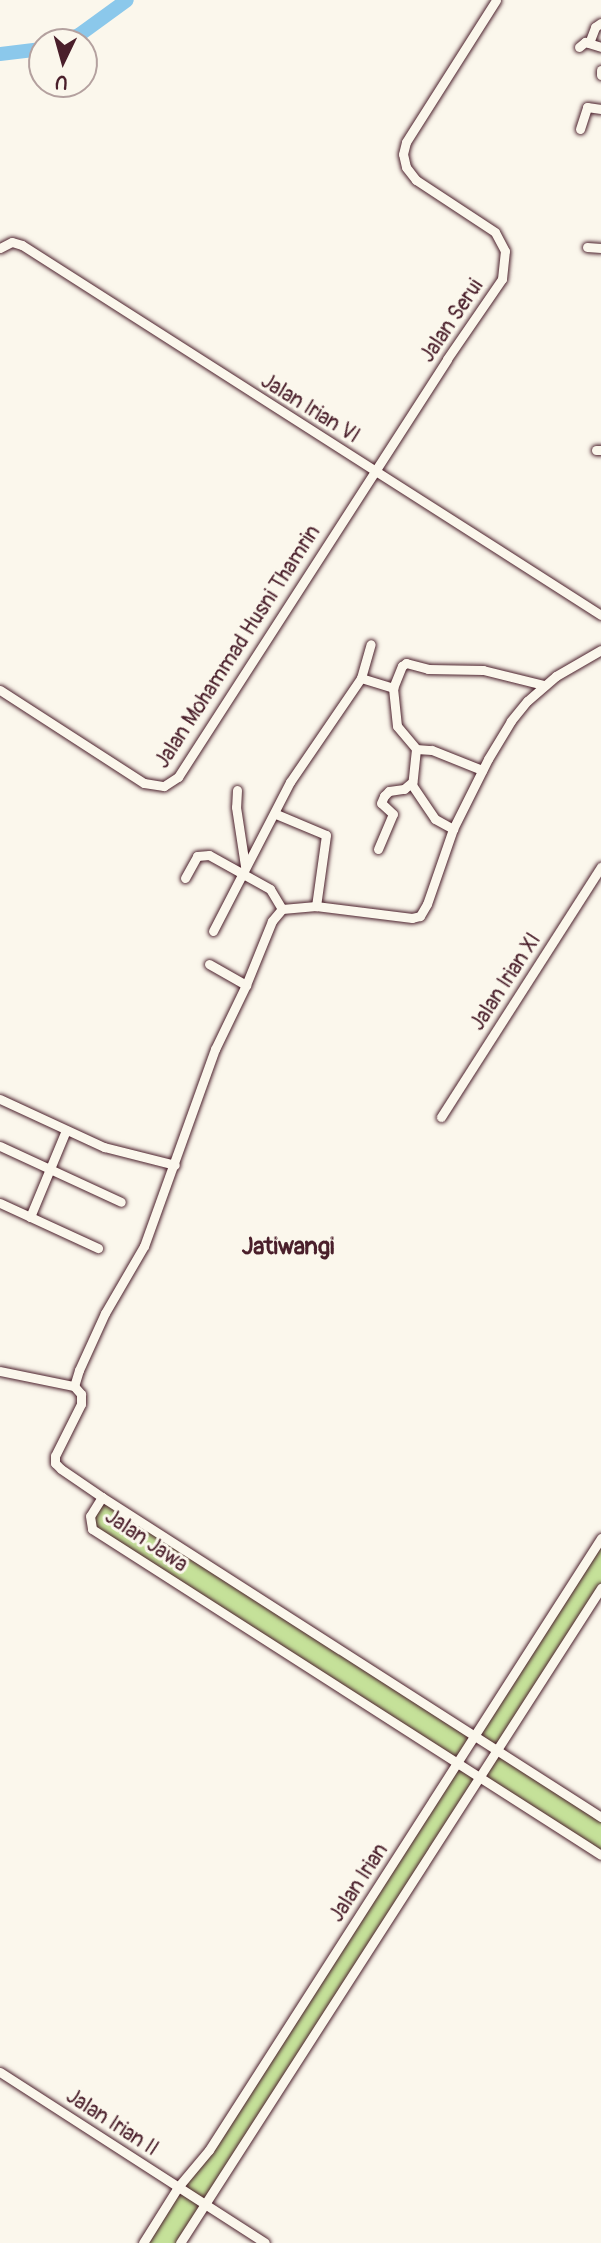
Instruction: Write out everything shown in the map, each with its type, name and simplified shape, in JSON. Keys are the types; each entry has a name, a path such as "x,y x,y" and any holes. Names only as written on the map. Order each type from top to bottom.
{"street":[{"name":"Jalan Serui","path":"374,470 505,269 505,251 495,232 416,180 406,167 403,154 406,142 496,0"},
{"path":"589,43 595,27 601,23"},
{"path":"579,47 586,41 601,47"},
{"path":"580,129 586,108 601,109"},
{"name":"Jalan Irian VI","path":"0,248 12,242 22,245 601,615"},
{"path":"587,247 601,248"},
{"name":"Jalan Mohammad Husni Thamrin","path":"0,690 144,783 164,786 173,782 374,470"},
{"path":"213,931 299,767 334,721 361,678 371,644"},
{"path":"74,1386 105,1312 144,1246 215,1049 272,922 282,909 316,906 412,918 420,916 427,904 453,829 482,770 511,721 544,685 601,650"},
{"path":"453,829 435,819 412,782 416,749 397,726 393,688 402,666 406,663 428,669 483,670 544,685"},
{"path":"361,678 393,688"},
{"path":"416,749 432,750 482,770"},
{"path":"378,849 393,814 381,803 384,796 389,791 404,789 412,782"},
{"path":"237,790 236,807 244,869"},
{"path":"276,814 326,835 316,906"},
{"path":"185,878 200,854 244,869 270,889 282,909"},
{"name":"Jalan Irian XI","path":"441,1117 601,867"},
{"path":"209,964 246,985"},
{"path":"0,1099 104,1147 175,1165"},
{"path":"30,1217 66,1130"},
{"path":"0,1146 121,1202"},
{"path":"0,1203 97,1248"},
{"path":"0,1371 74,1386 81,1394 81,1404 58,1446 55,1463 102,1497"},
{"name":"Jalan Jawa","path":"601,1817 102,1497 90,1516 92,1529 601,1855"},
{"name":"Jalan Irian","path":"143,2243 178,2187 209,2150 601,1538"},
{"name":"Jalan Irian","path":"180,2243 601,1588"},
{"name":"Jalan Irian II","path":"0,2072 265,2243"}],"green space":[{"path":"102,1497 474,1735 601,1538 601,1588 497,1749 475,1736 458,1762 479,1776 180,2243 143,2243 209,2150 457,1762 92,1529 90,1516"},
{"path":"497,1749 601,1816 601,1855 479,1776"}],"waterway":[{"path":"89,28 127,0"},
{"path":"0,54 28,51"}],"district":[{"name":"Jatiwangi","path":"288,1247"}]}
